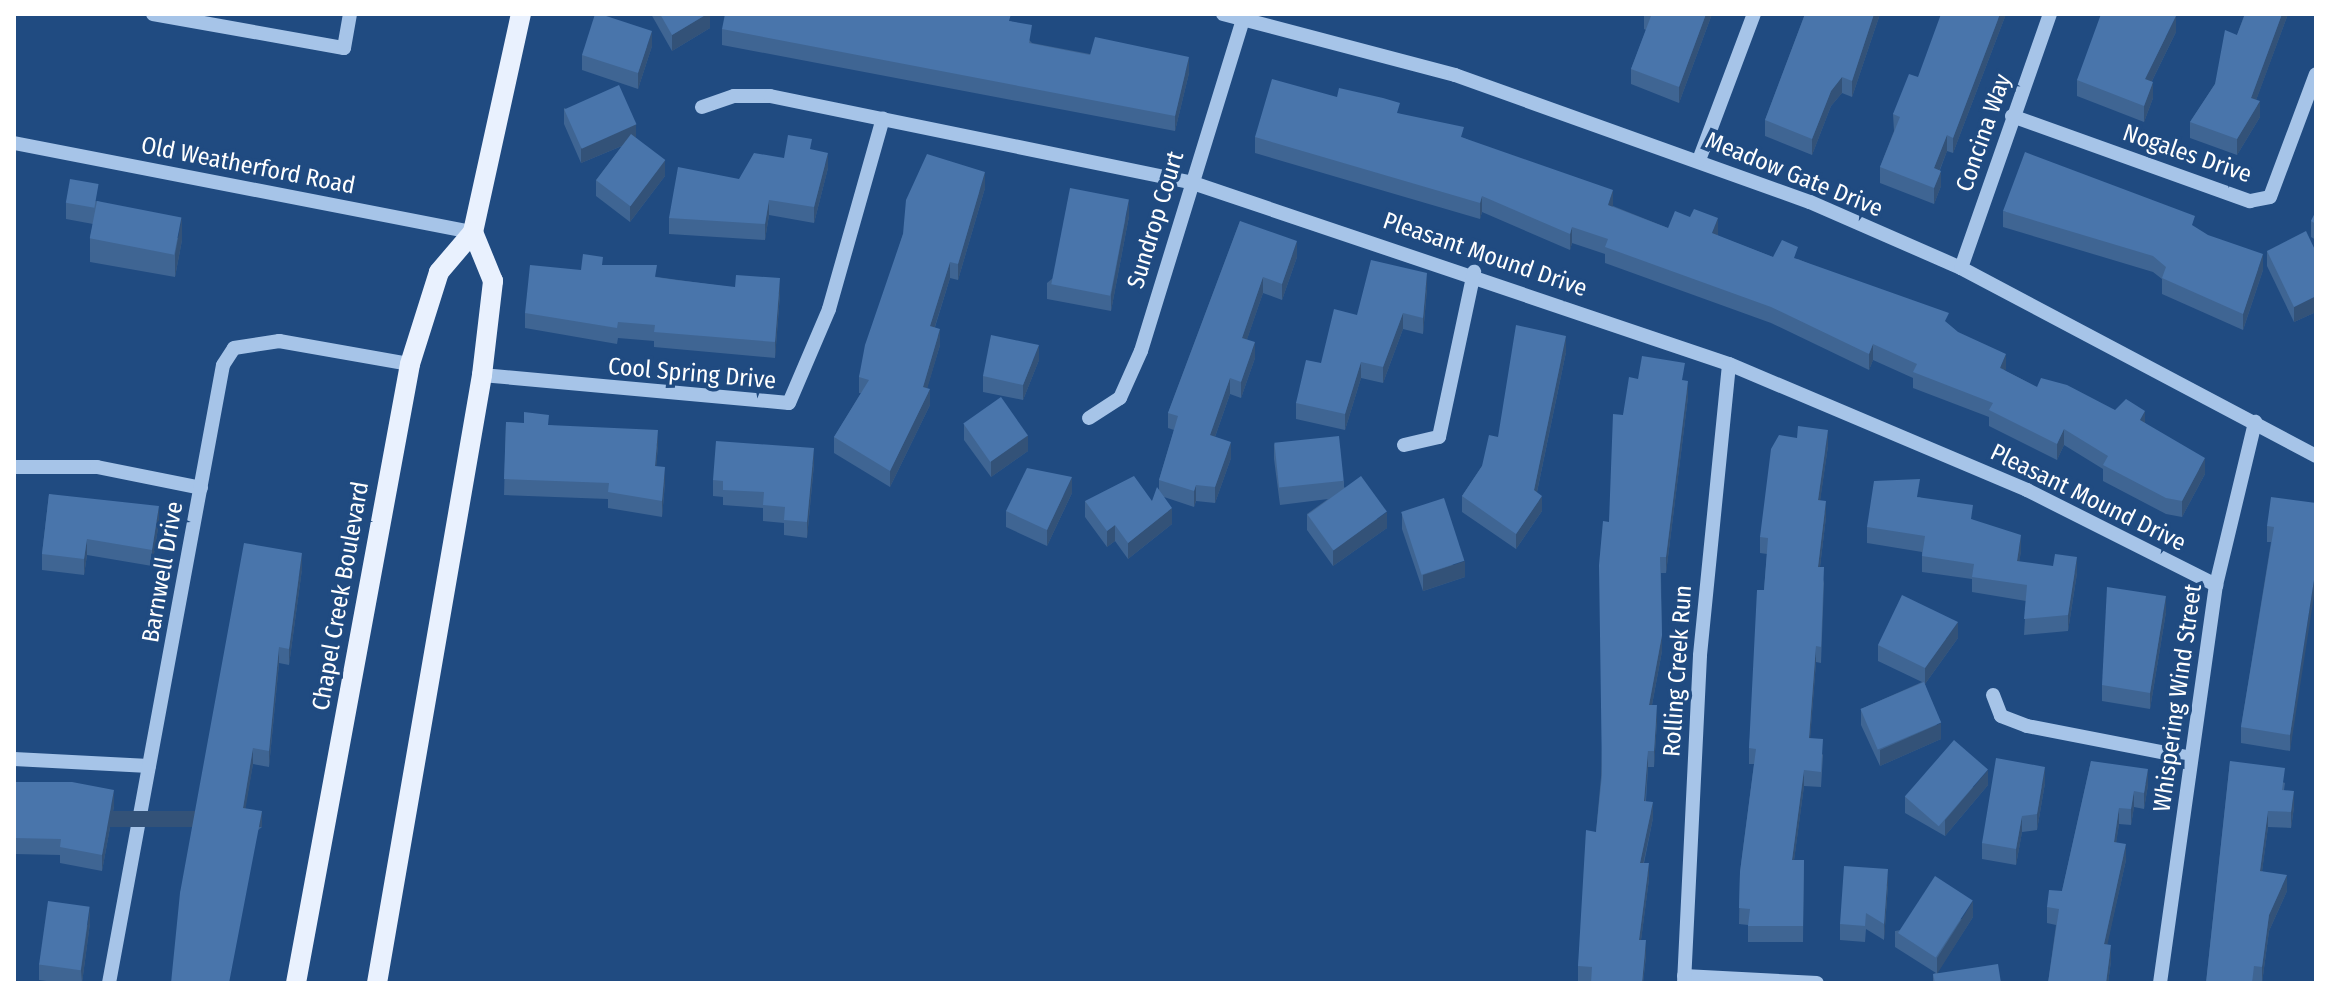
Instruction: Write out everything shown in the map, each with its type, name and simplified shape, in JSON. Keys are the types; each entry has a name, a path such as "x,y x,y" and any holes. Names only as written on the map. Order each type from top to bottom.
{"main road":[{"name":"Chapel Creek Boulevard","path":"296,983 410,364 439,272 473,232 521,14"},
{"path":"377,983 482,375 493,281 473,232"}],"street":[{"path":"153,14 344,48 350,14"},
{"name":"Meadow Gate Drive","path":"1223,14 1455,75 1699,160 1961,268 2316,456"},
{"path":"1699,160 1754,14"},
{"name":"Concina Way","path":"1961,268 2050,14"},
{"name":"Sundrop Court","path":"1089,418 1120,398 1141,351 1190,182 1243,19"},
{"name":"Nogales Drive","path":"2012,116 2250,201 2270,197 2316,74"},
{"name":"Pleasant Mound Drive","path":"702,107 734,96 770,96 1190,182 1474,272 1729,364 2027,490 2216,585"},
{"name":"Cool Spring Drive","path":"482,375 789,403 829,309 883,118"},
{"name":"Old Weatherford Road","path":"14,143 473,232"},
{"path":"1404,445 1439,437 1474,272"},
{"name":"Barnwell Drive","path":"109,983 223,365 234,348 279,341 410,364"},
{"name":"Rolling Creek Run","path":"1684,980 1700,655 1729,364"},
{"name":"Whispering Wind Street","path":"2160,983 2216,585 2255,422"},
{"path":"14,467 97,467 201,488"},
{"path":"1993,695 2001,716 2027,726 2191,758"},
{"path":"14,759 149,766"},
{"path":"1684,980 1817,983"}],"building":[{"path":"595,14 652,31 638,73 582,55"},
{"path":"660,14 707,14 672,35"},
{"path":"725,14 1011,14 1009,21 1032,25 1029,43 1090,55 1095,37 1189,57 1175,116 722,29"},
{"path":"1645,14 1706,14 1679,87 1631,69 1651,16"},
{"path":"1805,14 1874,14 1852,81 1842,77 1831,91 1812,139 1765,120"},
{"path":"1941,14 2000,14 1953,138 1947,135 1934,168 1941,171 1934,188 1880,167 1900,117 1893,114 1909,74 1918,77"},
{"path":"2101,14 2176,16 2145,79 2153,82 2144,106 2077,80"},
{"path":"2245,14 2282,14 2251,98 2260,101 2237,139 2190,122 2215,84 2225,30 2237,35"},
{"path":"1272,79 1337,97 1339,88 1383,98 1400,103 1397,113 1464,127 1461,137 1613,190 1608,205 1668,228 1675,211 1690,217 1694,209 1718,218 1712,233 1773,257 1782,240 1798,247 1794,258 1949,313 1945,321 1958,332 2006,354 2000,368 2037,387 2041,378 2067,385 2115,410 2126,399 2145,411 2140,420 2205,458 2182,501 2166,498 2103,465 2108,456 2064,429 2057,444 1989,410 1993,403 1913,372 1917,364 1873,344 1869,354 1771,307 1605,247 1608,239 1572,227 1570,234 1482,196 1480,203 1255,137"},
{"path":"619,85 636,124 582,149 564,109"},
{"path":"631,134 665,160 630,206 596,180"},
{"path":"788,135 812,139 810,149 828,153 814,207 769,200 765,224 669,218 678,167 739,179 754,153 784,158"},
{"path":"2025,152 2195,216 2192,225 2208,235 2263,254 2243,314 2162,278 2166,267 2153,256 2003,211"},
{"path":"927,154 985,172 958,264 950,262 930,326 940,329 923,387 930,389 890,471 834,437 869,380 859,377 865,345 903,234 906,200"},
{"path":"70,179 99,184 94,208 66,203"},
{"path":"1070,188 1129,199 1110,296 1051,284"},
{"path":"97,201 181,217 174,255 90,238"},
{"path":"1240,221 1297,241 1282,284 1263,277 1242,338 1255,342 1241,382 1230,378 1210,435 1231,442 1215,487 1196,485 1194,491 1159,480 1178,416 1168,413"},
{"path":"2306,231 2316,252 2316,296 2294,307 2267,251"},
{"path":"583,254 603,257 602,265 657,265 655,277 676,280 735,287 736,275 780,278 775,342 654,332 655,325 618,322 617,328 525,313 530,265 581,270"},
{"path":"1371,260 1427,273 1423,318 1403,313 1383,367 1361,362 1345,414 1296,403 1306,360 1321,363 1334,309 1357,315"},
{"path":"1516,325 1566,336 1534,490 1542,496 1516,534 1462,496 1482,466 1489,435 1498,437"},
{"path":"991,335 1039,345 1023,385 983,376"},
{"path":"1642,356 1685,363 1682,380 1688,381 1666,557 1660,557 1662,635 1649,705 1657,705 1654,751 1648,751 1644,801 1653,802 1640,863 1649,863 1639,940 1646,940 1642,983 1591,983 1592,967 1578,966 1586,830 1596,832 1602,775 1599,565 1603,521 1609,522 1613,414 1623,415 1629,377 1638,379"},
{"path":"1001,397 1028,436 990,462 963,423"},
{"path":"524,412 549,415 548,425 658,430 655,466 665,467 662,501 608,492 609,483 504,479 506,422 524,423"},
{"path":"1798,426 1828,430 1818,500 1826,501 1818,567 1824,567 1821,647 1816,646 1809,738 1823,739 1821,772 1804,770 1792,860 1804,860 1803,926 1748,926 1750,909 1739,908 1740,872 1756,749 1749,748 1757,590 1764,590 1768,538 1760,537 1771,449 1779,435 1797,438"},
{"path":"1339,436 1344,481 1279,488 1274,443"},
{"path":"716,441 814,448 807,522 784,520 785,507 763,505 764,492 723,490 723,481 713,480"},
{"path":"1027,468 1072,477 1047,530 1006,511"},
{"path":"1134,476 1152,501 1157,487 1172,508 1128,543 1115,525 1107,531 1085,501"},
{"path":"1361,476 1387,512 1333,550 1308,515"},
{"path":"1920,479 1917,497 1973,505 1971,519 2021,535 2017,561 2053,566 2055,554 2077,557 2068,615 2024,619 2027,585 1972,577 1974,564 1922,556 1925,536 1867,527 1874,481"},
{"path":"49,494 159,506 152,550 87,539 84,559 42,554"},
{"path":"2271,497 2316,503 2316,567 2290,735 2241,727 2274,527 2267,526"},
{"path":"1444,498 1464,561 1422,575 1401,512"},
{"path":"244,543 302,553 289,649 279,647 269,751 253,748 243,808 262,811 229,983 171,983 180,893"},
{"path":"2107,587 2166,596 2150,693 2102,685"},
{"path":"1902,595 1958,622 1925,668 1878,645"},
{"path":"1924,682 1941,723 1878,749 1860,709"},
{"path":"1954,740 1988,770 1939,826 1905,797"},
{"path":"1996,758 2045,767 2037,814 2022,816 2016,849 1982,843"},
{"path":"2091,761 2148,769 2144,793 2134,791 2131,809 2119,808 2114,842 2126,844 2104,944 2111,945 2106,983 2048,983 2059,909 2047,907 2049,890 2062,891"},
{"path":"2230,761 2285,768 2282,790 2294,791 2291,812 2268,811 2260,871 2287,875 2269,915 2262,967 2254,966 2252,983 2206,983"},
{"path":"14,782 72,782 114,790 102,855 60,847 61,839 14,838"},
{"path":"1844,866 1888,869 1884,924 1866,913 1865,926 1840,924"},
{"path":"1935,876 1973,901 1936,958 1898,933"},
{"path":"48,901 90,907 81,970 39,964"},
{"path":"1998,964 2001,983 1935,983 1933,974"}]}
